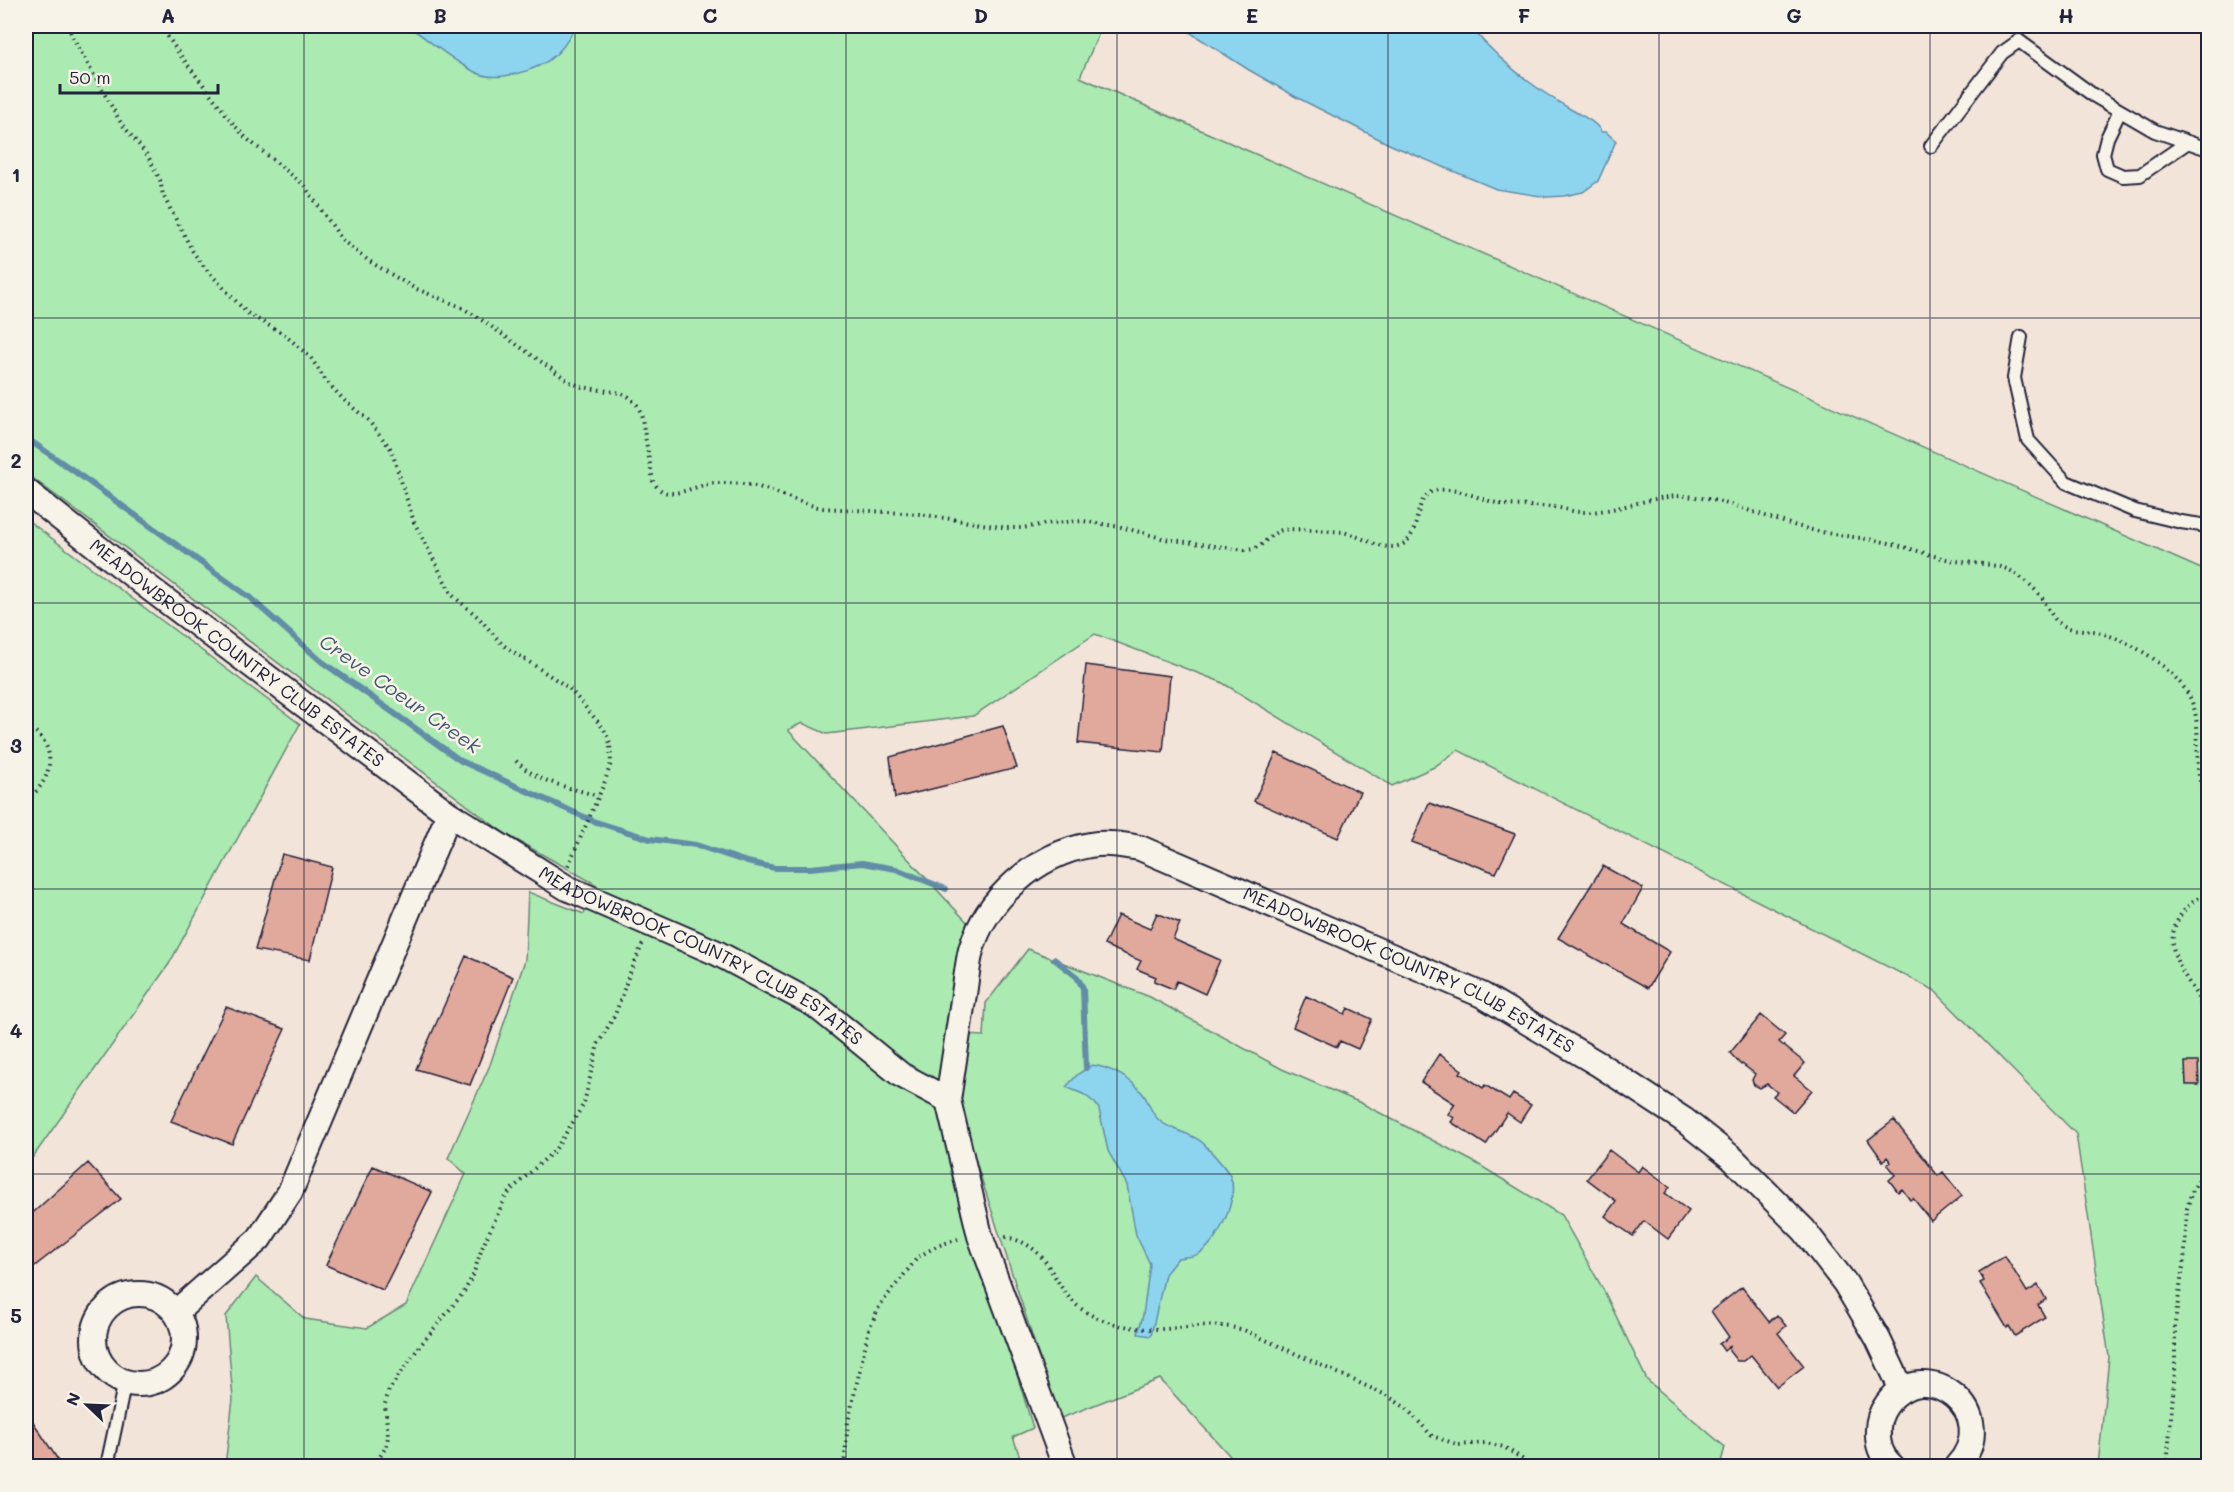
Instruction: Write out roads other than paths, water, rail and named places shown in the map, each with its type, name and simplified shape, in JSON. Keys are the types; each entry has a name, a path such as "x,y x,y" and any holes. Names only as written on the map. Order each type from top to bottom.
{"street":[{"name":"MEADOWBROOK COUNTRY CLUB ESTATES","path":"26,491 144,584 449,814 567,888 717,953 815,1005 901,1075 948,1100"},
{"path":"176,1312 259,1239 290,1192 449,814"},
{"name":"MEADOWBROOK COUNTRY CLUB ESTATES","path":"1065,1467 980,1236 948,1100 971,952 985,919 1018,879 1060,854 1090,845 1113,844 1140,848 1482,995 1600,1065 1684,1120 1732,1158 1804,1230 1845,1283 1878,1339 1902,1390"},
{"path":"139,1294 153,1296 166,1302 176,1312 182,1326 184,1341 181,1356 172,1369 160,1379 146,1383 125,1381 116,1378 105,1368 97,1355 94,1341 96,1326 102,1313 112,1303 125,1296 139,1294"},
{"path":"1892,1467 1881,1451 1878,1423 1891,1398 1902,1390 1917,1385 1933,1385 1948,1390 1960,1400 1969,1413 1973,1428 1971,1444 1958,1467"}],"lane":[{"path":"1931,146 2002,53 2019,41 2093,95 2155,131 2208,149"},
{"path":"2120,111 2107,138 2103,154 2108,169 2123,176 2140,175 2188,142"},
{"path":"2021,338 2014,378 2028,440 2066,482 2135,511 2208,526"},
{"path":"107,1467 125,1381"}],"water":[{"path":"408,26 575,26 563,47 547,61 528,71 494,77 468,68"},
{"path":"1180,26 1470,26 1517,72 1543,92 1593,122 1601,132 1606,132 1616,141 1598,181 1583,192 1547,197 1496,189 1391,145 1296,97"},
{"path":"1092,1065 1106,1068 1127,1079 1143,1094 1154,1115 1160,1121 1204,1144 1225,1168 1232,1185 1230,1207 1214,1240 1197,1255 1178,1258 1165,1274 1151,1336 1138,1334 1150,1264 1136,1235 1127,1185 1108,1151 1099,1109 1083,1094 1066,1087 1078,1074"}],"waterway":[{"name":"Creve Coeur Creek","path":"26,438 249,597 321,661 461,761 593,821 650,839 696,845 747,862 775,868 810,868 862,863 896,869 946,889"},
{"name":"Creve Coeur Creek","path":"1054,959 1077,977 1083,988 1086,1068"}]}
